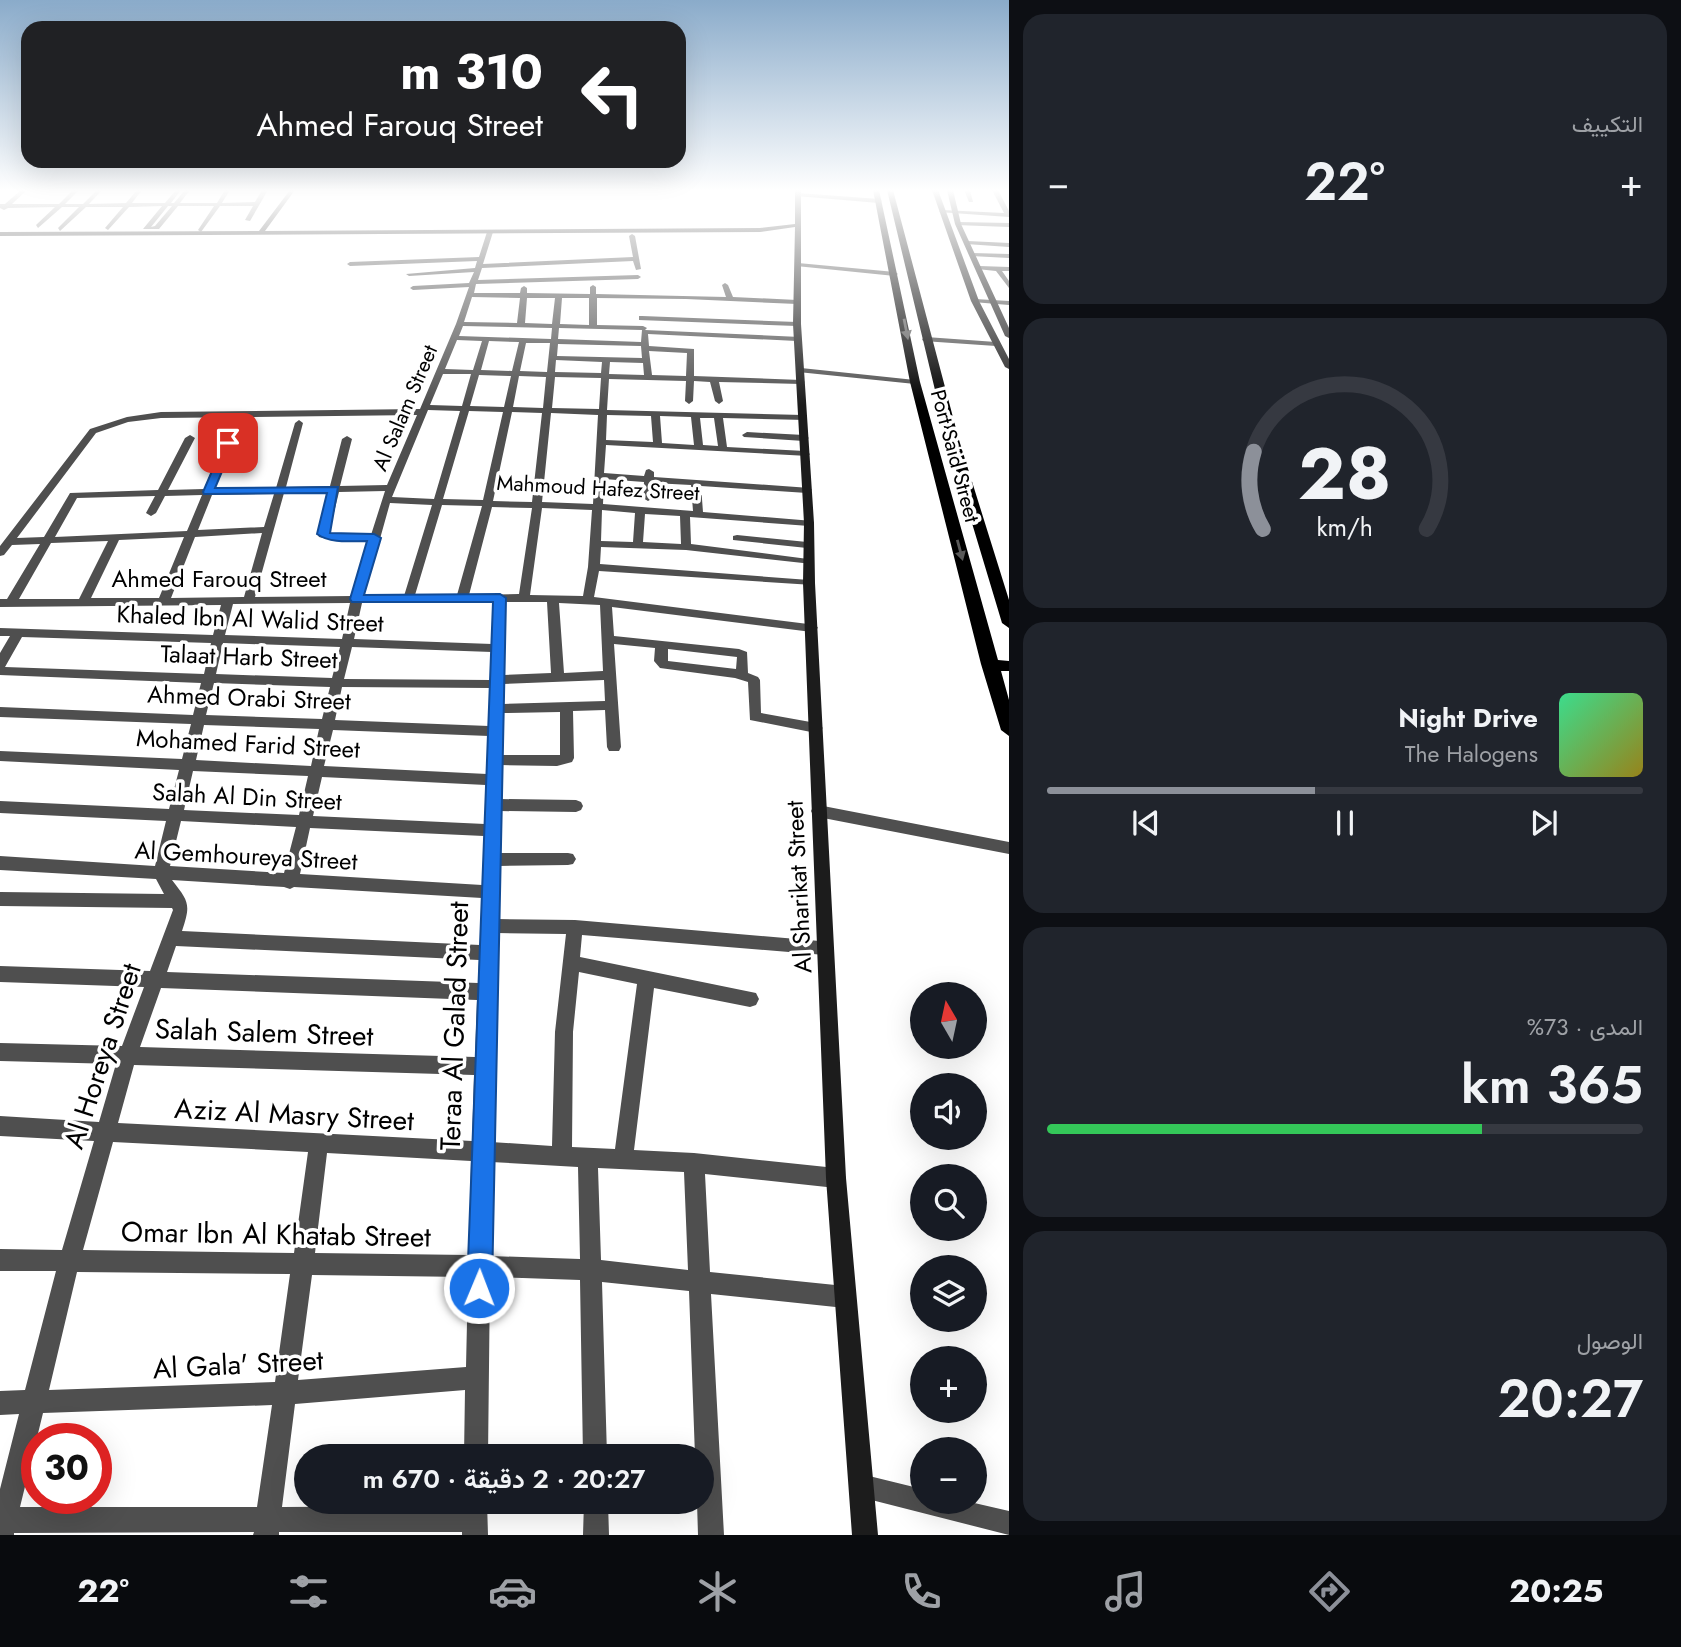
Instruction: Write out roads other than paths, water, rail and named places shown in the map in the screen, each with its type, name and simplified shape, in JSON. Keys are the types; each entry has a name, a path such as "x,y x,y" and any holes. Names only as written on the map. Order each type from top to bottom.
{"main road":[{"name":"Port Said Street","path":"892,262 915,382 989,664 1004,691 1009,730"},
{"name":"Port Said Street","path":"907,262 953,440 1009,623"},
{"path":"989,664 1009,666"}],"street":[{"path":"409,274 480,262"},
{"name":"Al Salam Street","path":"290,882 356,599 374,538 390,488 460,324 480,262"},
{"path":"350,264 579,262"},
{"path":"593,262 593,327"},
{"path":"637,262 648,377"},
{"name":"Al Sharikat Street","path":"798,262 797,332 807,490 808,583 835,1178 865,1535"},
{"path":"960,262 975,301 1009,367"},
{"path":"926,339 995,342 1009,339 976,262"},
{"path":"521,325 527,264"},
{"path":"798,265 895,274"},
{"path":"979,268 1009,269"},
{"path":"998,269 1009,286"},
{"path":"413,288 525,280 638,277"},
{"path":"671,284 674,297"},
{"path":"697,284 701,298"},
{"path":"725,285 730,299"},
{"path":"523,598 537,505 559,296"},
{"path":"468,299 523,300 593,296 797,302"},
{"path":"686,297 689,320"},
{"path":"975,301 1009,303"},
{"path":"687,306 726,308"},
{"path":"488,312 490,325"},
{"path":"642,318 689,320 797,332"},
{"path":"460,324 797,332"},
{"path":"453,338 555,341 691,351 688,401"},
{"path":"409,598 486,339"},
{"path":"462,598 488,502 523,340"},
{"path":"553,358 647,361"},
{"path":"588,600 594,567 606,359"},
{"path":"439,371 552,374 572,371 605,376 714,379 801,376 915,382"},
{"path":"714,379 719,401"},
{"path":"0,553 93,431 108,425 161,415 466,408 803,418"},
{"path":"655,414 658,446"},
{"path":"695,415 699,448"},
{"path":"718,415 723,449"},
{"path":"249,599 299,424"},
{"path":"747,435 805,446"},
{"path":"151,513 190,438"},
{"path":"347,439 323,534 331,537 374,538"},
{"path":"601,442 723,449 805,446"},
{"path":"164,600 228,443"},
{"path":"600,476 648,475 696,483 807,490"},
{"path":"648,475 648,498"},
{"path":"696,483 698,513"},
{"path":"6,603 72,496 390,488"},
{"name":"Mahmoud Hafez Street","path":"386,500 598,507 737,515 808,523"},
{"path":"638,545 640,510"},
{"path":"685,512 686,547"},
{"path":"737,515 738,577"},
{"path":"8,542 269,530"},
{"path":"84,601 115,537"},
{"path":"737,538 807,545"},
{"path":"595,544 686,547 808,562"},
{"path":"594,567 808,583"},
{"name":"Ahmed Farouq Street","path":"6,603 409,598 588,600 812,628"},
{"name":"Teraa Al Galad Street","path":"476,1444 481,1152 500,598"},
{"path":"553,599 558,677"},
{"path":"180,901 166,887 162,874 229,600"},
{"path":"606,603 614,747"},
{"name":"Khaled Ibn Al Walid Street","path":"0,632 498,648"},
{"path":"0,664 18,632"},
{"path":"608,639 741,653 740,675"},
{"path":"662,645 660,661 664,665 740,675 754,680 755,717 816,728"},
{"name":"Talaat Harb Street","path":"0,671 337,683 497,682 609,675"},
{"path":"496,709 612,705"},
{"path":"494,760 557,761 567,758 566,707"},
{"name":"Ahmed Orabi Street","path":"0,712 495,731"},
{"name":"Mohamed Farid Street","path":"0,755 494,780"},
{"path":"493,805 576,806"},
{"name":"Salah Al Din Street","path":"0,807 492,830"},
{"path":"818,811 1009,848"},
{"path":"491,859 568,859"},
{"name":"Al Gemhoureya Street","path":"0,863 490,892"},
{"path":"0,900 180,901"},
{"name":"Al Horeya Street","path":"4,1527 69,1262 128,1055 181,910 180,901"},
{"path":"489,926 575,927 825,947"},
{"path":"562,1156 564,1032 575,927"},
{"path":"170,938 488,953"},
{"path":"571,963 750,999"},
{"path":"0,974 487,992"},
{"path":"623,1160 646,979"},
{"name":"Salah Salem Street","path":"0,1052 484,1066"},
{"name":"Aziz Al Masry Street","path":"0,1126 694,1163 835,1178"},
{"path":"266,1528 319,1143"},
{"path":"588,1158 595,1444"},
{"path":"694,1163 711,1535"},
{"name":"Omar Ibn Al Khatab Street","path":"0,1260 480,1266 591,1270 845,1297"},
{"name":"Al Gala' Street","path":"0,1403 285,1393 477,1378"},
{"path":"861,1486 1009,1524"},
{"path":"596,1514 597,1535"},
{"path":"4,1527 266,1528 475,1519"}]}
